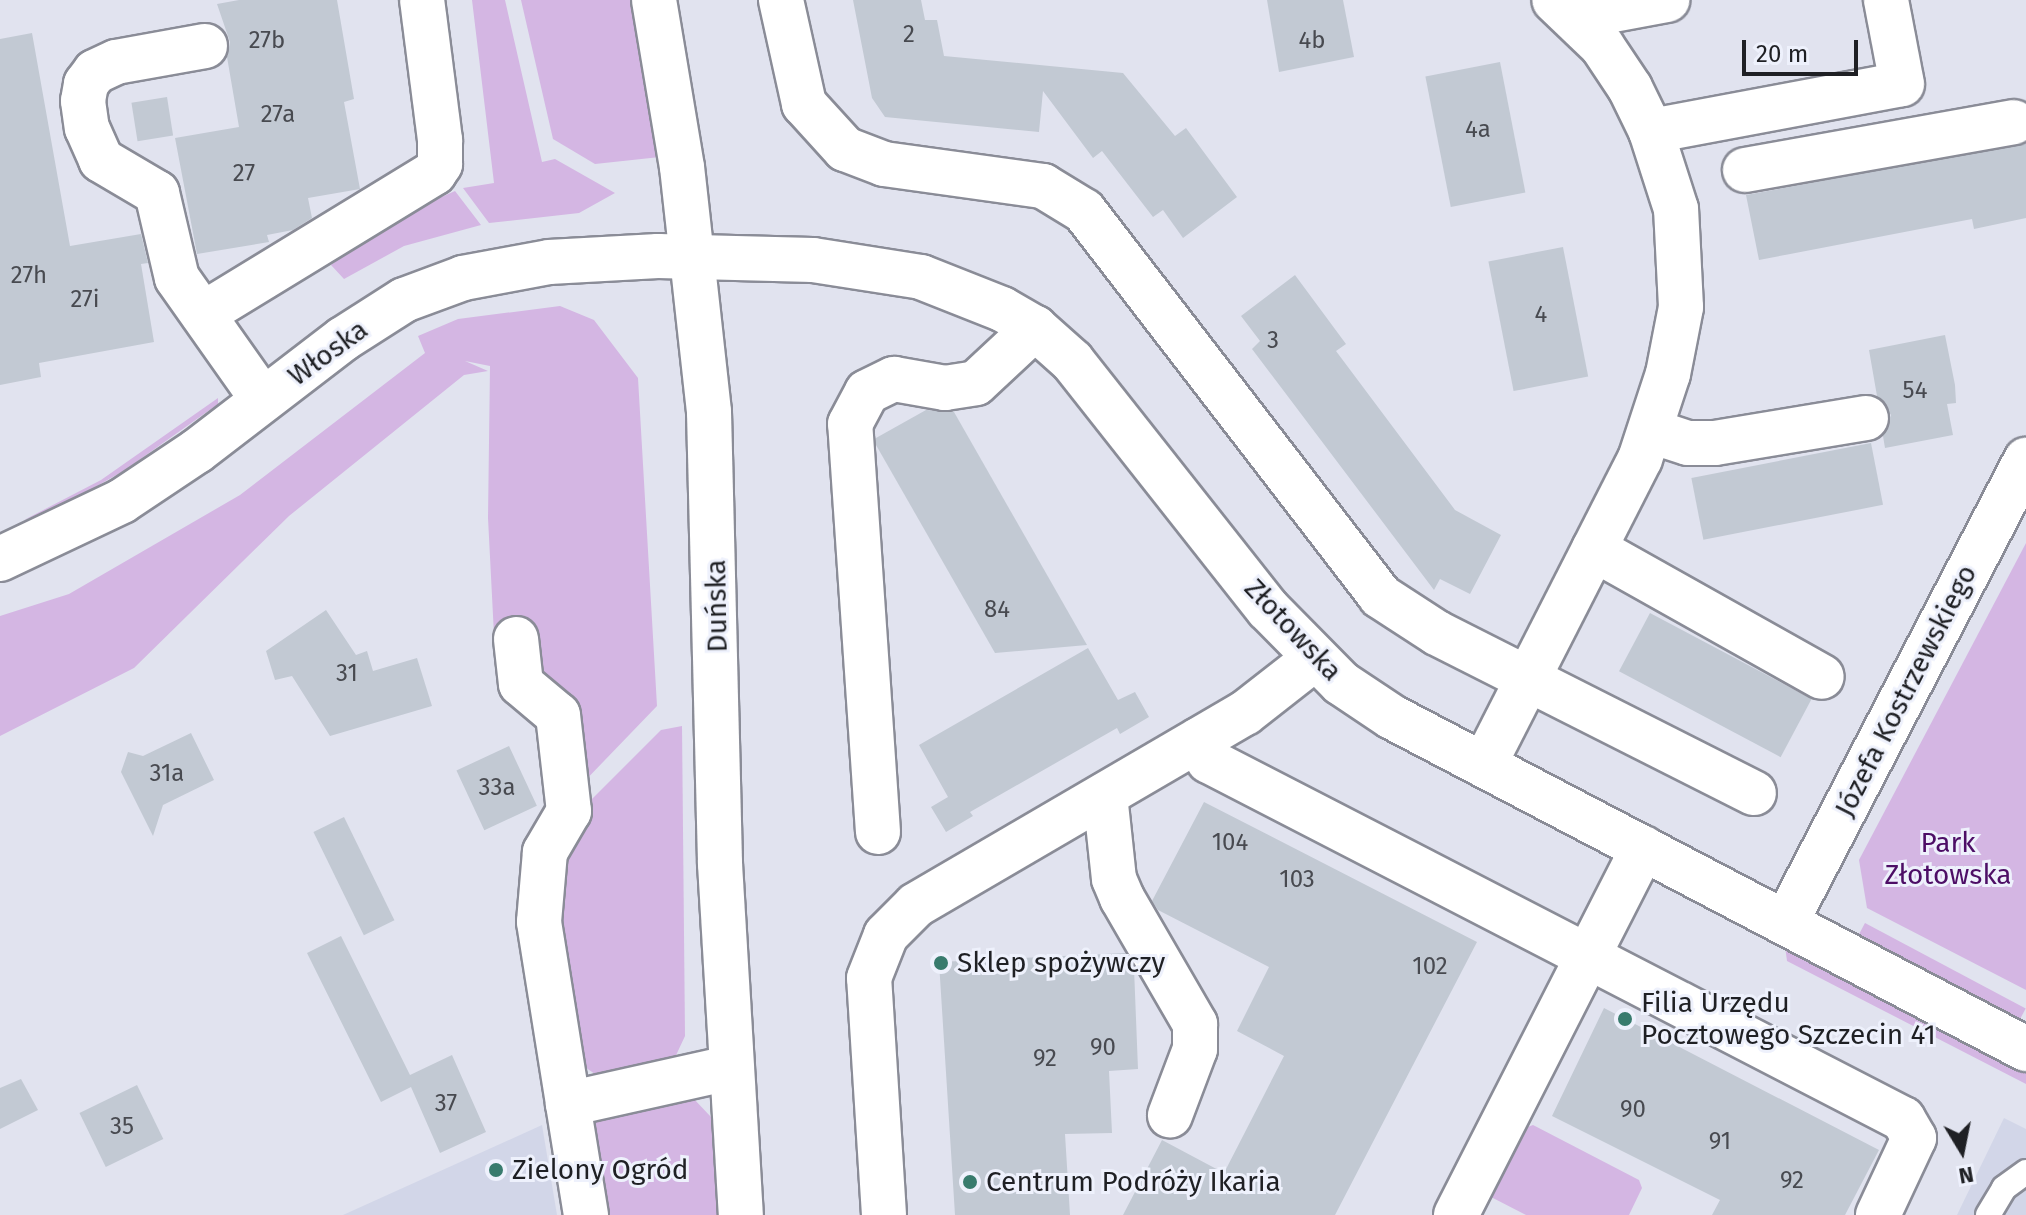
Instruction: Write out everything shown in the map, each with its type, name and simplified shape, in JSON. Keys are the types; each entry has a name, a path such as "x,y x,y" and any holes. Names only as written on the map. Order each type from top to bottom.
{"street":[{"path":"203,314 423,182 440,164 422,0"},
{"name":"Duńska","path":"654,0 694,256 717,572 729,1068 741,1215"},
{"path":"781,0 801,94 830,137 866,160 1043,186 1074,201 1365,580 1411,618 1754,793"},
{"path":"1565,9 1667,0"},
{"path":"1886,0 1913,140"},
{"path":"1484,765 1651,431 1674,347 1682,292 1676,209 1651,131 1623,76 1565,9"},
{"path":"205,46 104,66 86,84 83,101 87,128 101,160 157,193 169,258 203,314 263,400"},
{"path":"1651,131 1902,84"},
{"path":"1776,108 1788,163"},
{"path":"1745,170 2014,122"},
{"name":"Złotowska","path":"694,256 813,260 921,277 965,292 1035,328 1100,391 1268,609 1314,659 1392,717 2026,1049"},
{"name":"Włoska","path":"0,559 122,501 404,300 463,278 549,262 694,256"},
{"path":"878,832 850,424 867,392 894,379 945,388 976,383 1035,328"},
{"path":"1651,431 1688,443 1715,443 1866,418"},
{"name":"Józefa Kostrzewskiego","path":"1786,922 2026,460"},
{"path":"1594,549 1822,677"},
{"path":"516,639 521,684 558,715 569,811 545,852 539,922 586,1215"},
{"path":"884,1215 869,978 874,957 899,919 916,905 1245,713 1314,659"},
{"path":"1199,740 1209,761 1903,1119 1914,1138 1878,1215"},
{"path":"1105,795 1114,879 1195,1024 1195,1049 1170,1115"},
{"path":"1456,1215 1643,848"},
{"path":"568,1104 729,1068"}],"lane":[{"path":"1988,1215 2004,1188 2026,1172"}],"shaded area":[{"path":"2004,1118 2026,1129 2026,1215 1957,1215"},
{"name":"Zielony Ogród","path":"542,1125 557,1215 343,1215"}],"green space":[{"path":"472,0 505,0 542,162 555,159 615,193 579,213 489,223 463,188 494,183"},
{"path":"521,0 632,0 660,157 595,164 553,139"},
{"path":"455,191 481,225 404,246 344,279 331,265 392,219"},
{"path":"560,306 594,320 638,378 657,706 578,788 533,678 528,633 494,635 488,518 490,366 465,361 488,371 464,375 289,516 134,668 0,736 0,616 69,594 240,495 425,353 418,336 458,319"},
{"path":"218,398 218,404 125,470 64,505 24,520 101,480"},
{"name":"Park Złotowska","path":"2026,543 2026,990 1867,908 1859,860"},
{"path":"682,726 685,1036 671,1066 602,1079 575,1060 552,920 574,817 661,730"},
{"path":"1865,923 2026,1008 2018,1023 1857,938"},
{"path":"1785,946 2026,1072 2026,1084 1787,961"},
{"path":"693,1098 711,1117 720,1215 600,1215 587,1140 593,1118"},
{"path":"1533,1125 1639,1180 1642,1188 1629,1215 1526,1215 1491,1197 1525,1128"}],"building":[{"path":"239,0 337,0 354,99 344,102 360,189 308,198 312,218 293,230 267,235 269,242 197,254 175,138 239,127 227,57 230,42 217,4"},
{"path":"853,0 921,0 925,20 937,20 944,56 1123,73 1175,136 1186,128 1237,197 1183,238 1163,210 1153,217 1102,151 1093,158 1043,91 1039,132 885,117 872,98"},
{"path":"1267,0 1343,0 1354,57 1279,72"},
{"path":"32,33 70,246 141,234 148,263 141,264 154,342 39,363 41,377 0,385 0,39"},
{"path":"1500,62 1525,193 1451,207 1425,77"},
{"path":"167,97 173,136 138,141 131,103"},
{"path":"2026,143 2026,218 1974,229 1972,219 1759,260 1746,195"},
{"path":"1563,247 1588,377 1514,391 1488,262"},
{"path":"1295,275 1346,344 1336,351 1455,510 1501,535 1470,594 1440,579 1434,590 1252,349 1260,341 1241,316"},
{"path":"1945,335 1955,385 1956,403 1947,404 1953,435 1885,448 1883,436 1891,415 1877,396 1869,350"},
{"path":"926,410 954,412 1087,645 995,653 876,445 876,438"},
{"path":"1871,443 1883,505 1703,540 1691,478"},
{"path":"326,610 356,655 367,651 373,671 417,658 432,706 330,736 292,676 275,680 266,651"},
{"path":"1650,613 1812,699 1781,757 1619,671"},
{"path":"1088,648 1118,700 1135,692 1149,717 1120,734 1117,728 970,812 973,816 946,832 931,807 948,797 919,745"},
{"path":"191,733 214,780 163,805 153,836 121,772 128,752 143,756"},
{"path":"509,746 537,806 484,830 456,771"},
{"path":"1204,802 1477,942 1335,1215 1123,1215 1162,1140 1224,1173 1284,1056 1237,1031 1269,967 1158,910 1152,901"},
{"path":"344,817 394,920 364,935 313,832"},
{"path":"341,936 410,1075 452,1055 486,1132 440,1153 411,1087 381,1102 307,953"},
{"path":"1125,953 1134,968 1138,1069 1109,1071 1112,1133 1065,1134 1070,1215 955,1215 939,962"},
{"path":"1604,1008 1879,1150 1845,1215 1712,1215 1720,1200 1552,1116"},
{"path":"21,1079 38,1110 0,1129 0,1088"},
{"path":"137,1085 163,1139 106,1167 79,1113"}],"place":[{"name":"Sklep spożywczy","path":"941,963"},
{"name":"Filia Urzędu Pocztowego Szczecin 41","path":"1625,1019"},
{"name":"Zielony Ogród","path":"496,1170"},
{"name":"Centrum Podróży Ikaria","path":"970,1182"}]}
